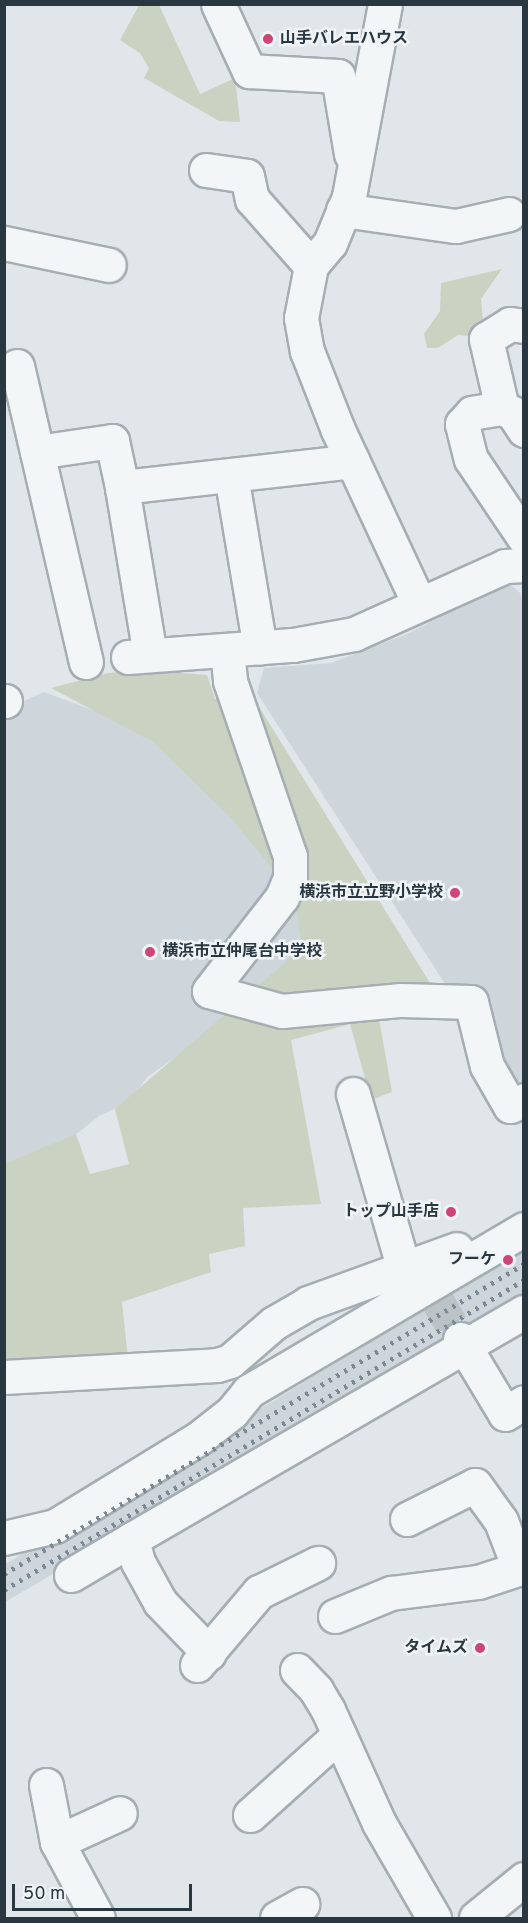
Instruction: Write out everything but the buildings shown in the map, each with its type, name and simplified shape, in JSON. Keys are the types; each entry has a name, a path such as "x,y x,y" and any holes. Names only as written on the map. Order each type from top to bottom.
{"street":[{"path":"218,4 249,71 338,76 354,172"},
{"path":"381,6 354,172 330,243 311,266 301,318 303,334 353,461 419,604"},
{"path":"206,170 247,176 252,200 311,266"},
{"path":"343,210 456,226 509,214"},
{"path":"4,243 109,265"},
{"path":"37,452 112,441 122,487 139,656 260,648 354,634 505,566 522,555 471,459 462,424 472,413 513,419 486,339 510,324 524,326"},
{"path":"17,366 86,662"},
{"path":"122,487 353,461"},
{"path":"231,475 260,648"},
{"path":"227,651 230,681 290,856 290,878 282,897 208,991 282,1011 401,1000 471,1002 487,1066 510,1106 524,1100"},
{"path":"354,1094 422,1283"},
{"path":"4,1377 217,1365 242,1353 289,1313 422,1283 476,1240 524,1210"},
{"path":"4,1538 55,1526 199,1438 232,1412 249,1391 422,1283 524,1229"},
{"path":"71,1575 462,1343 524,1311"},
{"path":"462,1343 505,1414 524,1402"},
{"path":"335,1616 391,1593 478,1582 521,1567 512,1520 475,1485 407,1519"},
{"path":"132,1539 138,1562 160,1602 203,1659 260,1592 318,1563"},
{"path":"297,1670 316,1690 379,1823 434,1918"},
{"path":"250,1815 339,1735"},
{"path":"46,1785 57,1842 98,1918"},
{"path":"57,1842 120,1813"},
{"path":"476,1918 524,1879"}],"shaded area":[{"name":"横浜市立立野小学校","path":"507,582 520,593 524,604 523,1114 515,1092 257,693 264,668 331,663 407,634"},
{"name":"横浜市立仲尾台中学校","path":"44,692 165,737 323,907 267,996 225,1008 219,1027 147,1077 129,1102 99,1116 4,1192 4,710"},
{"path":"523,1249 523,1298 5,1602 4,1565"}],"green space":[{"path":"139,5 159,5 200,94 235,78 240,122 219,121 144,78 149,68 140,53 120,40"},
{"path":"502,269 481,299 483,323 471,336 458,335 438,348 427,348 424,334 440,311 441,283"},
{"path":"146,670 207,675 215,699 248,689 440,999 378,1013 392,1092 371,1100 350,1024 291,1040 321,1204 243,1208 245,1246 209,1254 211,1272 122,1302 128,1359 5,1364 4,1164 76,1134 90,1174 129,1164 115,1109 302,948 295,897 232,819 153,742 51,688 108,673"}],"tunnel":[{"path":"435,1296 460,1339"}],"railway":[{"path":"4,1574 524,1264"},
{"path":"4,1590 524,1280"}],"place":[{"name":"山手バレエハウス","path":"268,39"},
{"name":"横浜市立立野小学校","path":"455,893"},
{"name":"横浜市立仲尾台中学校","path":"150,952"},
{"name":"トップ山手店","path":"451,1212"},
{"name":"フーケ","path":"508,1260"},
{"name":"タイムズ","path":"480,1648"}]}
